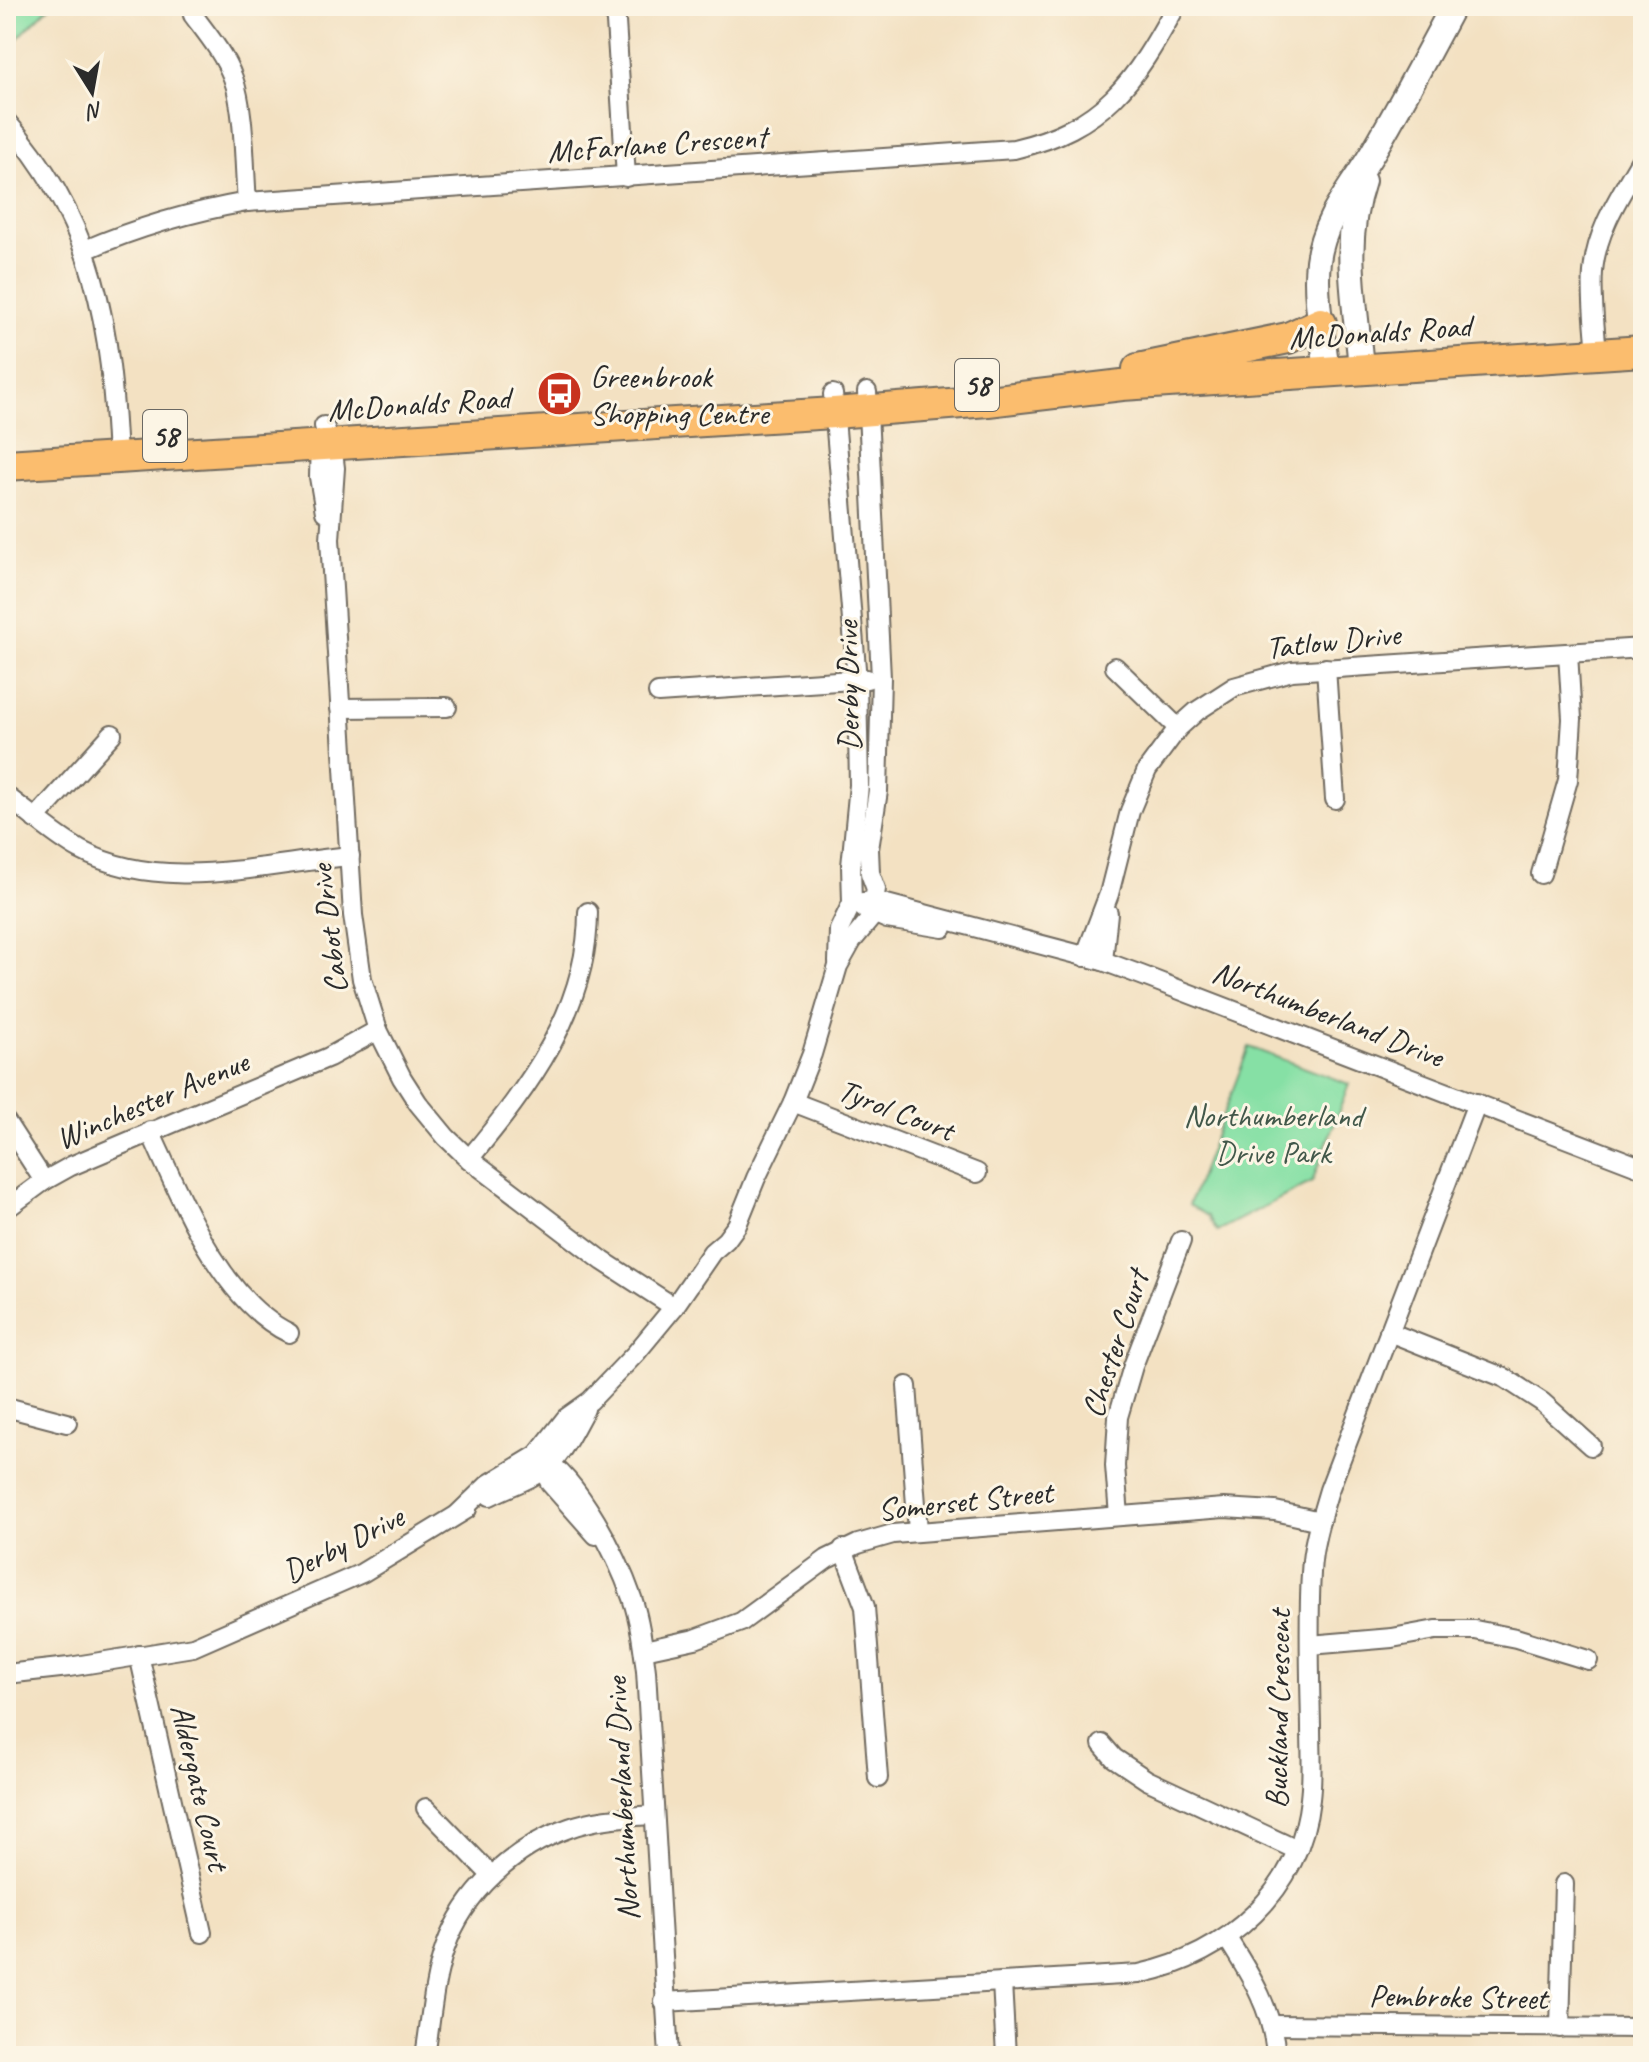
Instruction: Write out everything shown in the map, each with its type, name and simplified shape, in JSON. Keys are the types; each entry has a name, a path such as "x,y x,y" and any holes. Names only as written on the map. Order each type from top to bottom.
{"main road":[{"path":"1062,384 1288,338 1321,323"},
{"name":"McDonalds Road","path":"868,401 988,401 1122,385 1643,351"},
{"name":"McDonalds Road","path":"6,447 116,448 325,439 833,404 1009,383 1122,385"},
{"name":"McDonalds Road","path":"6,465 116,448"}],"street":[{"path":"615,6 626,177"},
{"name":"McFarlane Crescent","path":"85,250 173,217 247,202 991,153 1036,144 1082,123 1119,94 1149,55 1176,6"},
{"path":"1327,371 1318,263 1324,234 1343,196 1371,156 1453,6"},
{"path":"193,15 224,57 234,80 247,202"},
{"path":"6,121 52,182 85,250 96,284 108,342 116,448"},
{"path":"1361,369 1350,267 1350,236 1355,202 1371,156"},
{"path":"1597,354 1593,299 1596,252 1614,206 1640,161"},
{"name":"Derby Drive","path":"838,966 874,907 869,849 878,791 881,678 868,401"},
{"name":"Derby Drive","path":"6,1674 139,1655 179,1639 252,1621 362,1573 544,1463 566,1418 590,1401 636,1353 670,1312 712,1252 717,1234 755,1180 793,1102 812,1054 838,966 839,930 852,903 851,866 859,785 857,680 833,404"},
{"name":"Cabot Drive","path":"325,439 335,468 330,539 357,951 368,1004 380,1036 418,1103 469,1159 670,1312"},
{"name":"Tatlow Drive","path":"1094,959 1138,789 1160,750 1178,728 1197,711 1234,687 1275,674 1326,668 1643,648"},
{"path":"1541,874 1568,780 1572,719 1568,653"},
{"path":"1115,667 1178,728"},
{"path":"1326,668 1335,799"},
{"path":"658,693 881,678"},
{"path":"340,708 447,707"},
{"path":"35,819 112,734"},
{"path":"6,796 82,851 131,869 185,873 281,866 308,869 350,862"},
{"name":"Northumberland Drive","path":"852,903 932,915 986,933 1094,959 1643,1168"},
{"path":"469,1159 526,1087 565,1017 584,963 588,943 588,912"},
{"name":"Winchester Avenue","path":"6,1209 71,1166 380,1036"},
{"name":"Tyrol Court","path":"793,1102 977,1173"},
{"name":"Buckland Crescent","path":"664,2002 1139,1974 1185,1961 1244,1926 1277,1888 1297,1850 1307,1819 1312,1776 1311,1570 1320,1521 1329,1490 1477,1103"},
{"path":"6,1122 44,1181"},
{"path":"150,1131 195,1225 231,1282 261,1317 289,1333"},
{"name":"Chester Court","path":"1119,1516 1115,1466 1118,1417 1133,1366 1181,1241"},
{"path":"1389,1332 1505,1378 1542,1402 1591,1446"},
{"path":"907,1386 918,1531"},
{"path":"6,1407 67,1423"},
{"name":"Northumberland Drive","path":"544,1463 559,1495 607,1545 632,1599 644,1650 669,2056"},
{"name":"Somerset Street","path":"644,1650 695,1639 741,1622 806,1572 843,1549 883,1536 1247,1508 1320,1521"},
{"path":"843,1549 865,1607 878,1778"},
{"path":"1310,1645 1364,1641 1436,1630 1475,1630 1516,1638 1588,1660"},
{"name":"Aldergate Court","path":"139,1655 202,1933"},
{"path":"1102,1744 1114,1758 1147,1780 1297,1850"},
{"path":"426,1808 492,1876"},
{"path":"425,2056 446,1946 469,1904 492,1876 526,1849 568,1828 617,1817 653,1815"},
{"path":"1560,2028 1564,1884"},
{"path":"1227,1938 1263,1998 1276,2056"},
{"path":"1002,1982 1006,2056"},
{"name":"Pembroke Street","path":"1271,2025 1643,2028"}],"green space":[{"path":"6,6 50,6 6,50"},
{"name":"Northumberland Drive Park","path":"1249,1047 1349,1084 1312,1182 1217,1231 1208,1216 1189,1205"}],"place":[{"name":"Greenbrook Shopping Centre","path":"559,394"}]}
